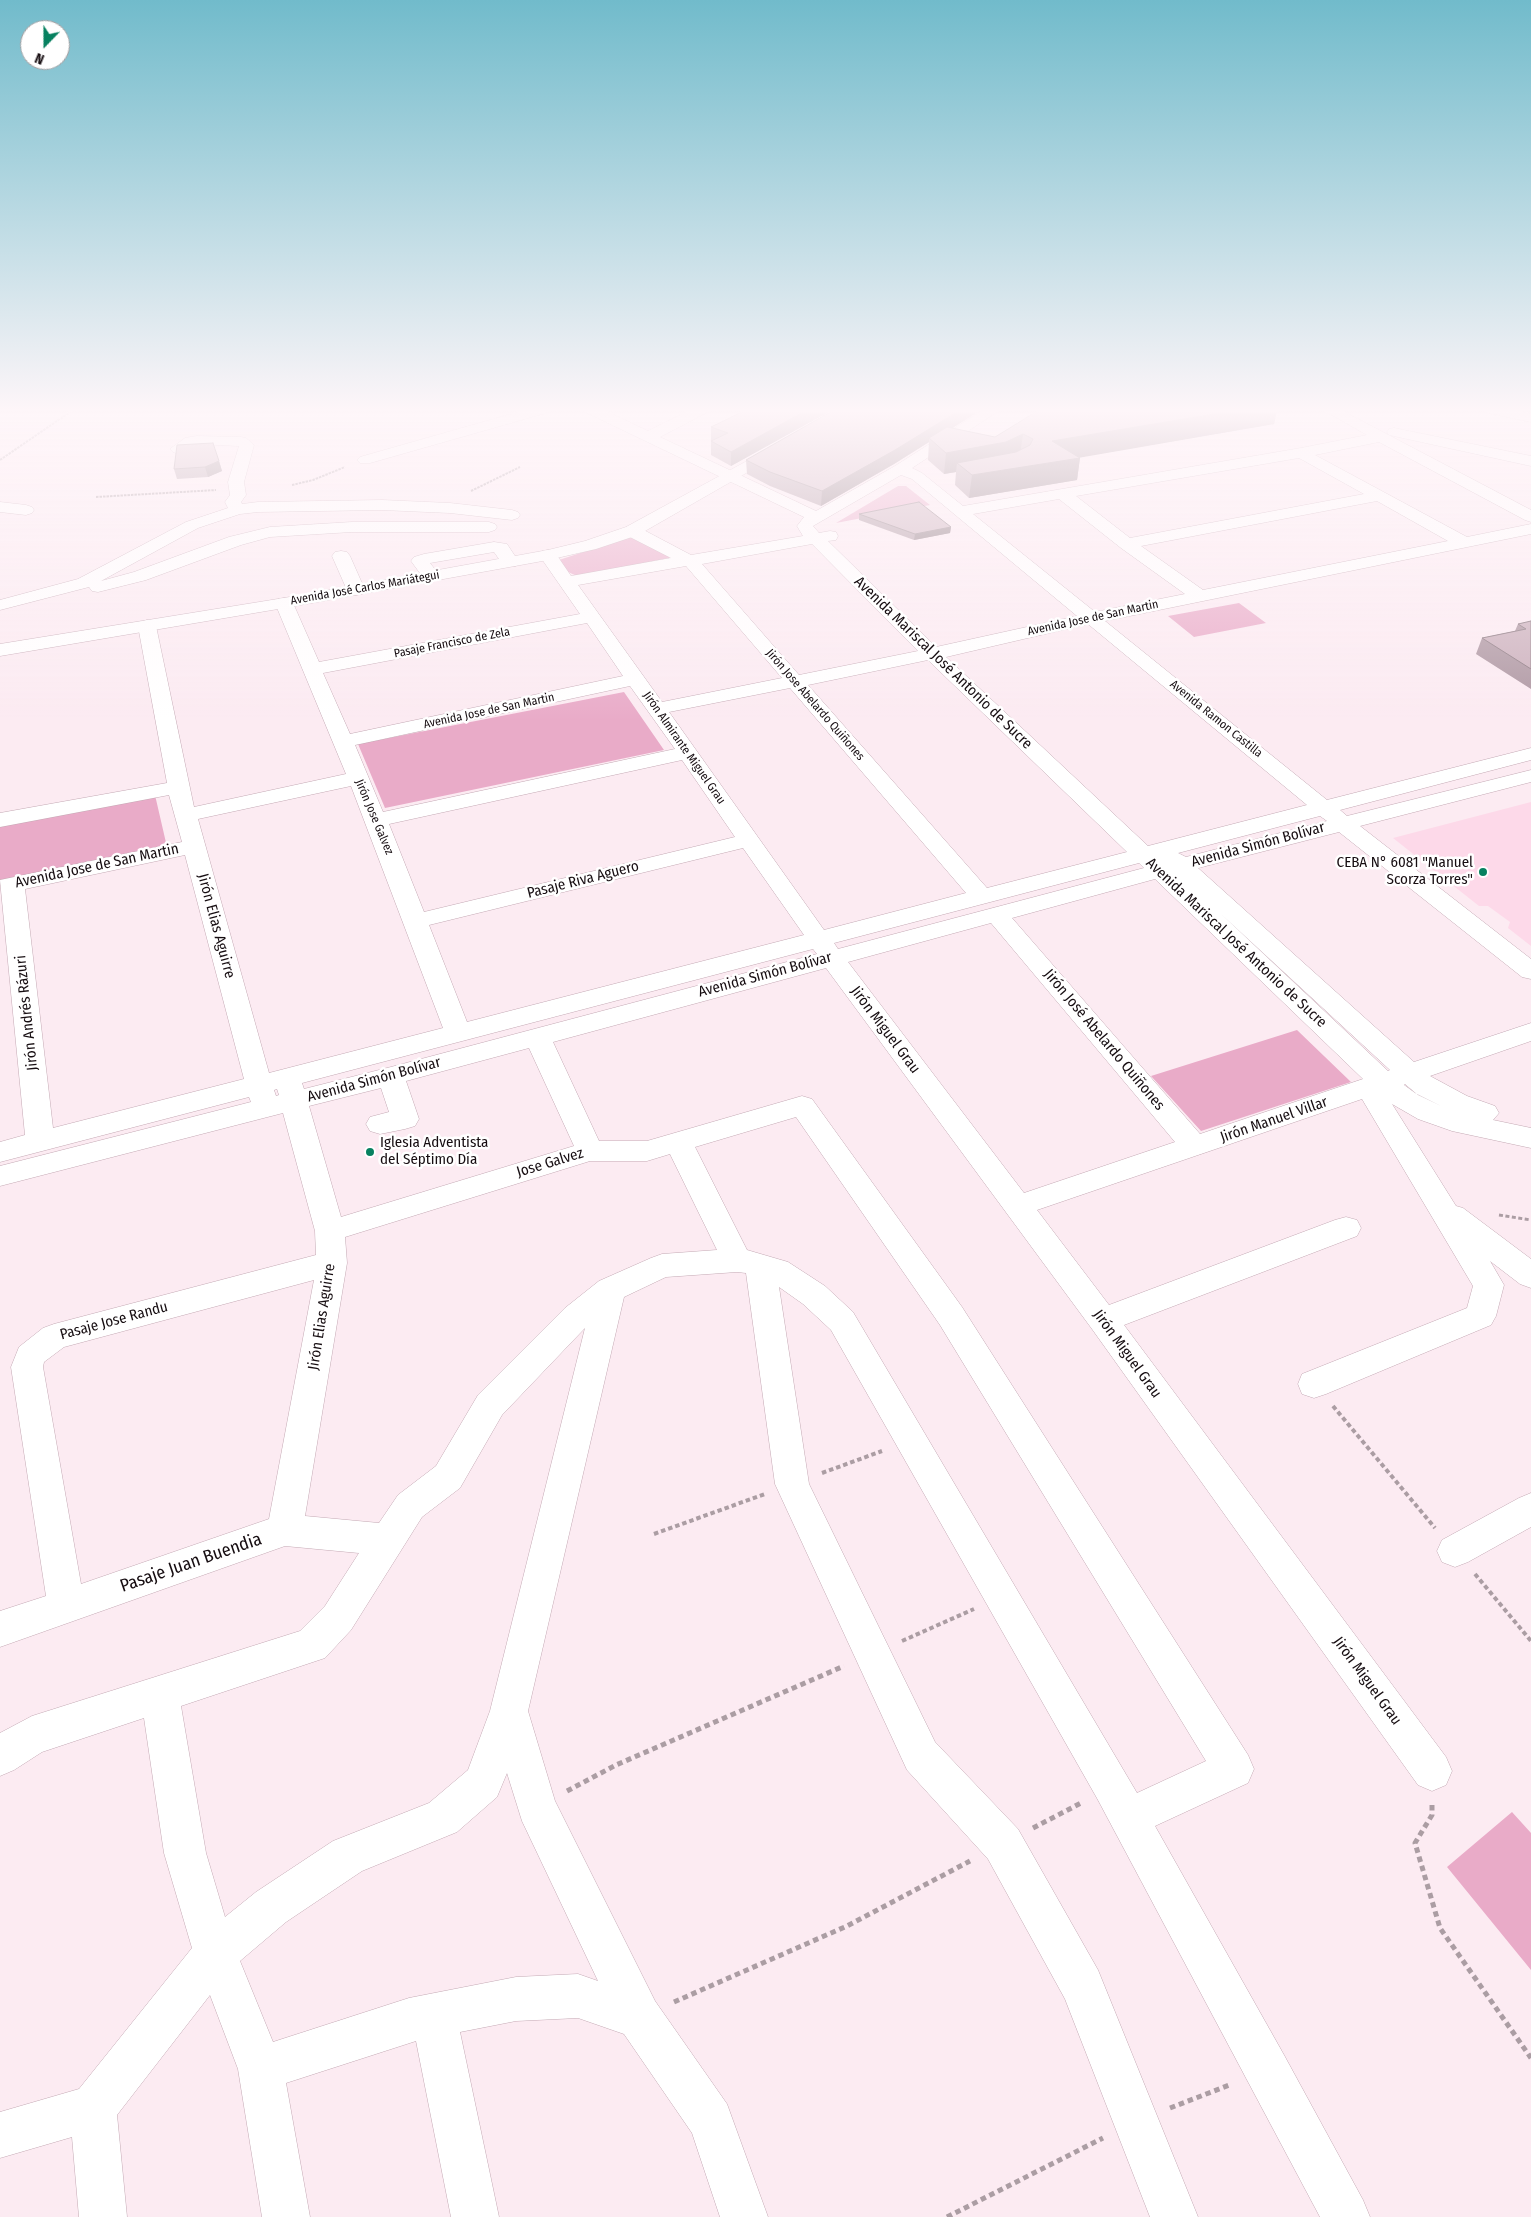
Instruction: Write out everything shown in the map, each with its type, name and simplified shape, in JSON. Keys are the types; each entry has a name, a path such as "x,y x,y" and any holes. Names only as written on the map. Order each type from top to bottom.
{"street":[{"path":"6,604 84,583 192,525 218,513"},
{"path":"498,513 512,515"},
{"name":"Avenida José Carlos Mariátegui","path":"0,650 284,603 548,556 632,531 663,513"},
{"name":"Avenida Mariscal José Antonio de Sucre","path":"792,513 821,531 942,651 1161,861 1376,1084 1428,1112 1462,1124 1531,1138"},
{"path":"566,582 691,562 821,531 843,513"},
{"name":"Avenida Ramon Castilla","path":"962,513 1323,808 1531,971"},
{"path":"1088,513 1200,596"},
{"path":"1127,544 1288,513"},
{"path":"1412,513 1465,543"},
{"path":"6,604 83,592 131,579 235,541 270,532 352,527 494,527"},
{"name":"Avenida Jose de San Martin","path":"656,709 1531,529"},
{"name":"Jirón Jose Abelardo Quiñones","path":"632,531 691,562 997,915"},
{"path":"341,556 356,590"},
{"name":"Jirón Almirante Miguel Grau","path":"548,556 826,949"},
{"name":"Jirón Jose Galvez","path":"284,603 417,921 458,1032"},
{"name":"Pasaje Francisco de Zela","path":"312,669 591,617"},
{"name":"Jirón Elias Aguirre","path":"147,626 178,787 194,846 276,1092 330,1231 332,1263 285,1530"},
{"name":"Avenida Jose de San Martin","path":"342,742 635,679"},
{"path":"376,820 687,753"},
{"name":"Avenida Simón Bolívar","path":"0,1176 276,1092 458,1032 826,949 997,915 1323,808 1531,754"},
{"name":"Avenida Simón Bolívar","path":"1161,861 1342,823 1531,776"},
{"path":"186,815 357,778"},
{"path":"0,820 178,787"},
{"name":"Pasaje Riva Aguero","path":"417,921 749,840"},
{"name":"Avenida Jose de San Martin","path":"7,885 194,846"},
{"name":"Avenida Mariscal José Antonio de Sucre","path":"1161,861 1428,1088 1457,1103 1531,1128"},
{"name":"Jirón Andrés Rázuri","path":"7,885 40,1142"},
{"name":"Jirón José Abelardo Quiñones","path":"997,915 1195,1147"},
{"name":"Avenida Simón Bolívar","path":"0,1152 276,1092 391,1076 537,1036 826,949"},
{"name":"Jirón Miguel Grau","path":"826,949 1103,1320 1432,1770"},
{"name":"Jirón Manuel Villar","path":"1017,1206 1531,1032"},
{"path":"537,1036 590,1151"},
{"path":"380,1124 405,1119 391,1076"},
{"path":"1314,1384 1480,1316 1489,1285 1441,1207 1376,1084"},
{"name":"Jose Galvez","path":"330,1231 590,1151 647,1151 802,1106 952,1316 1234,1769 1120,1802"},
{"path":"679,1143 748,1262 775,1360 792,1484 921,1756 1003,1844 1082,1986 1174,2217"},
{"path":"1441,1207 1531,1276"},
{"path":"1103,1320 1346,1228"},
{"path":"0,1756 32,1736 312,1645 338,1618 410,1506 448,1477 490,1405 576,1317 610,1290 662,1266 748,1262 777,1270 814,1295 842,1322 1120,1802 1346,2217"},
{"name":"Pasaje Jose Randu","path":"66,1606 27,1367 30,1356 54,1337 332,1263"},
{"path":"0,2134 93,2108 215,1954 271,1907 348,1856 444,1818 483,1783 509,1711 610,1290"},
{"path":"1455,1551 1531,1509"},
{"name":"Pasaje Juan Buendia","path":"0,1629 285,1530 388,1540"},
{"path":"160,1694 185,1853 215,1954 261,2069 286,2217"},
{"path":"509,1711 536,1806 639,2018 711,2120 744,2217"},
{"path":"261,2069 409,2020 516,1998 578,1996 639,2018"},
{"path":"434,2016 475,2217"},
{"path":"93,2108 103,2217"}],"path":[{"path":"1314,1384 1531,1641"},
{"path":"536,1806 616,1765 1002,1597"},
{"path":"1432,1770 1432,1815 1415,1843 1440,1928 1531,2058"},
{"path":"639,2018 847,1926 1003,1844 1120,1802"}],"shaded area":[{"path":"852,513 886,513 836,523"},
{"path":"632,536 669,554 669,558 577,576 568,572 559,560"},
{"path":"1239,603 1266,623 1194,637 1168,616"},
{"path":"624,692 664,750 385,808 358,744"},
{"path":"155,795 167,847 0,881 0,825"},
{"name":"CEBA N° 6081 \"Manuel Scorza Torres\"","path":"1531,802 1531,946 1508,928 1510,922 1488,906 1479,906 1393,838"},
{"path":"1297,1030 1351,1082 1201,1131 1151,1076"},
{"path":"1512,1812 1531,1833 1531,1970 1447,1867"}],"building":[{"path":"934,513 951,527 915,534 859,514"},
{"path":"1531,621 1531,669 1482,638 1526,629 1518,624"}],"place":[{"name":"CEBA N° 6081 \"Manuel Scorza Torres\"","path":"1483,872"},
{"name":"Iglesia Adventista del Séptimo Día","path":"370,1152"}]}
